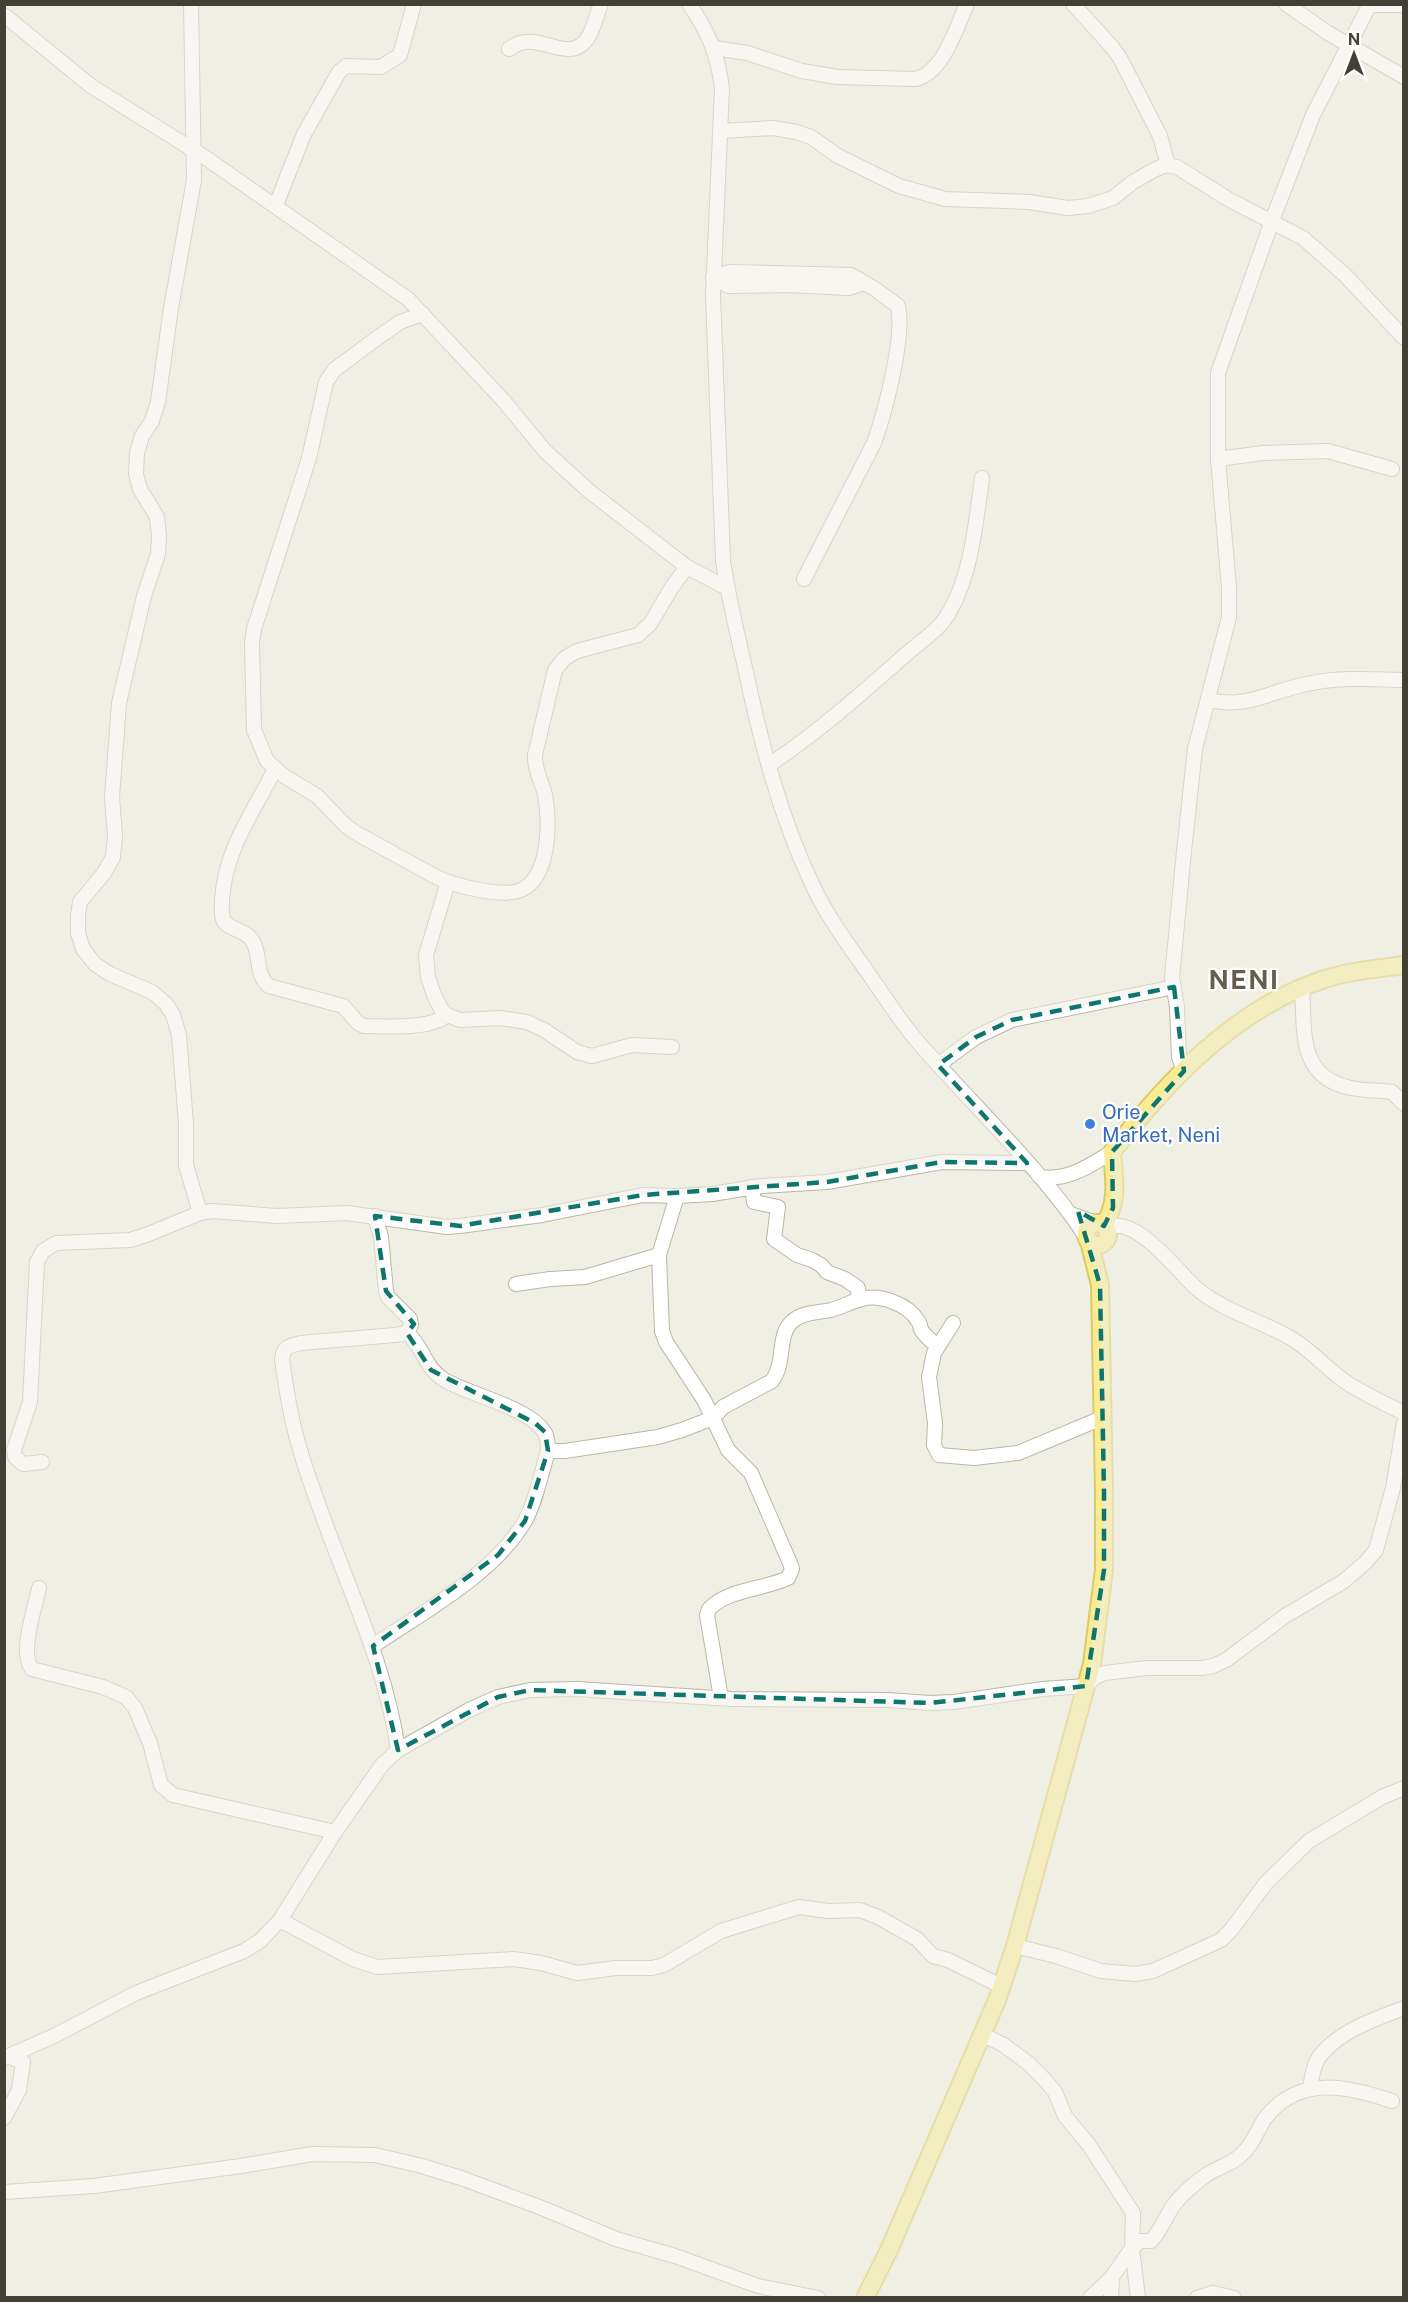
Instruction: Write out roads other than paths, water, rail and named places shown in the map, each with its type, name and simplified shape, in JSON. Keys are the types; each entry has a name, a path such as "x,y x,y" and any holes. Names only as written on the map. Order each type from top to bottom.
{"main road":[{"path":"865,2298 889,2250 983,2035 1001,1986 1015,1946 1086,1686 1099,1623 1104,1569 1098,1233 1113,1208 1112,1152 1129,1130 1184,1071 1240,1023 1265,1005 1302,987 1325,979 1404,965"}],"street":[{"path":"191,4 194,180 171,308 158,402 136,453 136,474 140,489 157,517 158,554 144,596 119,703 112,797 115,836 113,857 104,873 80,902 78,933 83,949 95,964 110,974 152,992 166,1004 173,1016 180,1044 186,1124 186,1166 200,1213"},
{"path":"276,205 304,134 339,72 345,66 381,67 393,62 400,55 414,4"},
{"path":"509,49 515,44 531,41 544,42 559,49 574,49 580,46 589,35 601,4"},
{"path":"689,4 701,21 714,48 719,62 722,88 713,277 714,361 723,561 753,705 769,765 795,847 813,886 827,912 916,1040 1071,1214 1098,1233 1112,1225 1121,1225 1146,1238 1185,1278 1210,1299 1291,1338 1345,1382 1404,1413"},
{"path":"714,48 747,53 802,71 827,76 851,79 877,77 915,80 934,70 967,4"},
{"path":"1073,4 1112,46 1120,58 1160,136 1168,165"},
{"path":"1286,4 1348,45 1404,77"},
{"path":"1184,1071 1179,1057 1177,1007 1172,977 1195,749 1230,617 1218,459 1218,373 1313,115 1348,45 1370,5 1404,5"},
{"path":"4,15 91,86 276,205 408,299 503,400 545,451 589,491 687,567 727,588"},
{"path":"721,131 773,128 796,132 811,137 838,156 899,186 945,199 1029,202 1068,207 1088,206 1113,198 1133,182 1154,170 1168,165 1177,167 1228,199 1303,238 1345,275 1404,338"},
{"path":"713,277 728,286 789,285 848,288 865,284 887,296 898,306 900,316 888,395 874,443 804,579"},
{"path":"423,314 400,322 380,336 342,364 326,382 309,458 254,629 252,643 254,730 267,761 275,769 317,796 346,826 356,833 448,882 503,893 525,889 532,882 545,857 548,836 545,795 535,763 535,755 555,670 565,658 577,651 638,635 650,624 687,567"},
{"path":"1218,459 1263,453 1328,452 1392,469"},
{"path":"769,765 797,747 846,707 945,620 963,583 975,529 982,478"},
{"path":"1209,700 1227,704 1243,703 1310,683 1376,679 1404,680"},
{"path":"275,769 253,807 234,849 226,873 221,909 222,918 226,924 246,933 252,940 264,982 269,986 343,1006 358,1023 364,1026 428,1024 441,1020 447,1015"},
{"path":"448,882 426,955 428,977 434,995 447,1015 460,1020 500,1018 527,1022 544,1030 577,1052 592,1056 632,1045 672,1047"},
{"path":"938,1065 976,1037 1012,1020 1174,987"},
{"path":"1302,987 1306,1046 1309,1060 1316,1071 1326,1080 1353,1089 1392,1092 1404,1104"},
{"path":"1040,1177 1062,1178 1083,1170 1112,1152"},
{"path":"42,1462 23,1464 15,1456 14,1449 30,1402 37,1262 39,1256 49,1246 56,1243 130,1240 200,1213 226,1211 277,1216 347,1213 447,1227 542,1215 643,1195 712,1194 752,1187 827,1182 942,1162 1027,1164"},
{"path":"752,1187 754,1202 778,1207 774,1239 797,1255 821,1265 827,1272 852,1283 858,1288 859,1300"},
{"path":"677,1196 659,1256 661,1316 666,1342 704,1400 728,1450 751,1473 792,1569 788,1578 771,1586 729,1595 709,1609 707,1615 721,1698"},
{"path":"375,1216 381,1237 386,1291 388,1297 410,1319 411,1325 407,1333"},
{"path":"516,1284 585,1277 659,1256"},
{"path":"548,1451 565,1451 658,1437 713,1418 723,1407 772,1381 780,1364 785,1331 794,1319 803,1315 846,1306 859,1300 887,1299 904,1307 918,1321 922,1332 937,1346"},
{"path":"953,1323 937,1346 929,1377 935,1423 934,1445 939,1455 974,1458 1018,1453 1102,1418"},
{"path":"372,1646 457,1590 498,1556 525,1521 548,1451 545,1432 535,1423 486,1396 444,1380 431,1370 417,1343 407,1333"},
{"path":"398,1750 393,1716 372,1646 302,1458 293,1424 282,1359 287,1346 301,1343 407,1333"},
{"path":"7,2057 92,2017 135,1993 244,1951 260,1941 280,1920 334,1832 382,1765 398,1750 469,1710 498,1697 530,1690 609,1690 721,1698 954,1702 1043,1689 1086,1686 1095,1677 1105,1673 1147,1668 1214,1666 1226,1660 1244,1644 1285,1616 1344,1581 1376,1550 1393,1488 1404,1423"},
{"path":"39,1588 27,1648 27,1662 32,1669 103,1687 126,1697 142,1721 158,1778 166,1791 173,1796 216,1807 334,1832"},
{"path":"1015,1946 1056,1956 1101,1971 1135,1974 1153,1971 1221,1940 1232,1930 1266,1883 1309,1841 1382,1797 1404,1788"},
{"path":"280,1920 353,1959 377,1966 514,1959 541,1963 577,1973 616,1968 652,1968 664,1965 721,1931 799,1907 828,1911 860,1910 878,1917 917,1939 933,1956 948,1960 1001,1986"},
{"path":"1310,2088 1312,2072 1318,2058 1329,2047 1357,2027 1404,2008"},
{"path":"983,2035 1002,2044 1028,2063 1055,2092 1065,2115 1089,2145 1133,2213 1132,2248 1138,2298"},
{"path":"4,2118 19,2091 23,2062 7,2057"},
{"path":"1090,2298 1112,2277 1132,2248 1140,2241 1151,2241 1160,2231 1171,2208 1182,2197 1206,2175 1244,2153 1266,2118 1293,2094 1310,2088 1352,2090 1392,2101"},
{"path":"4,2192 94,2186 312,2154 375,2155 461,2178 616,2239 675,2256 758,2286 818,2298"},
{"path":"1111,2298 1112,2277"},
{"path":"1197,2298 1213,2293 1234,2298"}],"place":[{"name":"Orie Market, Neni","path":"1090,1124"}],"district":[{"name":"NENI","path":"1244,979"}]}
